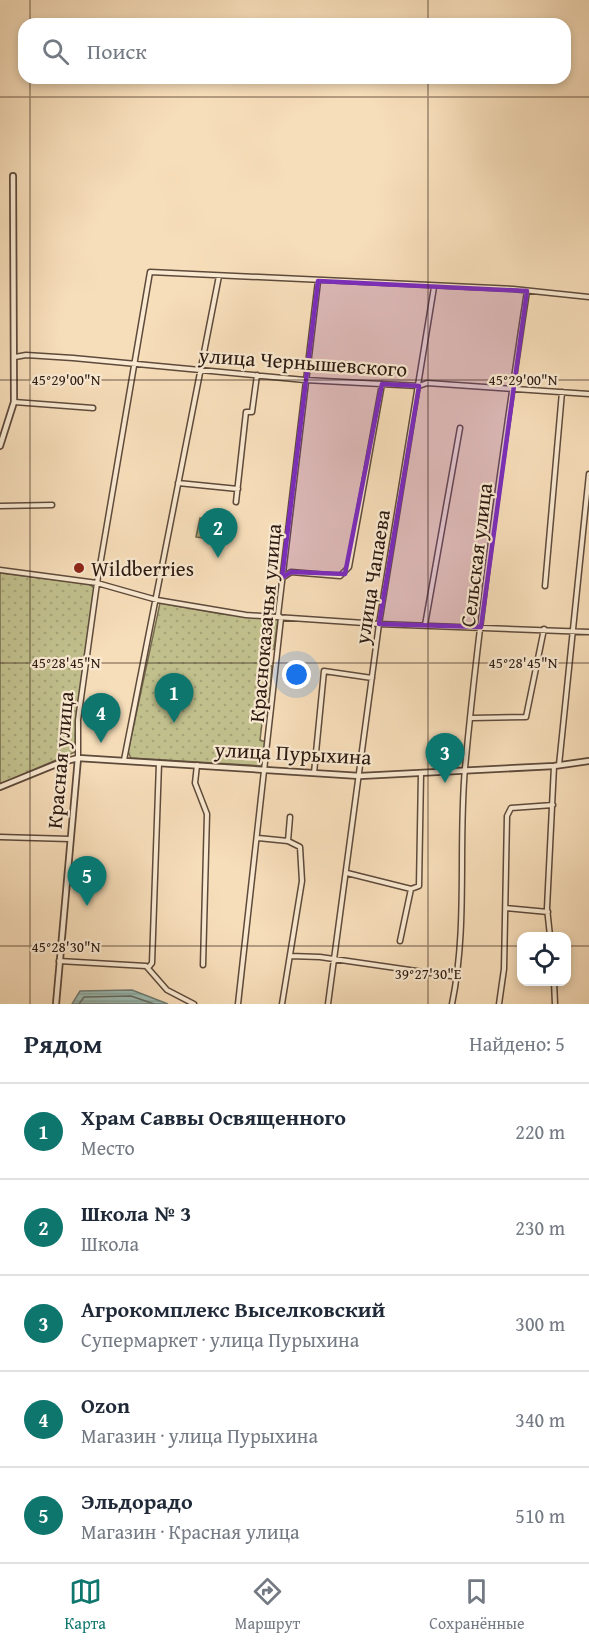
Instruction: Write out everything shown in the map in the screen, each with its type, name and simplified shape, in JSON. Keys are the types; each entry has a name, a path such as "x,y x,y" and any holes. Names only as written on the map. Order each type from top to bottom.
{"street":[{"path":"0,446 14,402 13,176"},
{"name":"Красная улица","path":"56,1004 78,758 78,720 97,583 150,272 219,276"},
{"path":"124,760 219,276 527,291 589,297"},
{"name":"Красноказачья улица","path":"238,1004 266,769 281,618 278,615 282,578 318,281"},
{"name":"улица Чапаева","path":"328,1004 379,624 434,286"},
{"name":"Сельская улица","path":"452,1004 458,977 462,920 465,771 481,627 527,291"},
{"name":"улица Чернышевского","path":"15,357 26,355 305,380 419,386 427,383 589,394"},
{"path":"236,502 246,412 252,412 257,375"},
{"path":"282,578 291,572 340,576 349,567 382,384"},
{"path":"544,585 562,392"},
{"path":"14,402 93,408"},
{"path":"425,626 460,428"},
{"path":"550,932 548,912 553,805 575,631 589,474"},
{"path":"178,483 238,489"},
{"path":"0,506 52,505"},
{"path":"0,570 97,583 157,600 214,611 379,624 589,632"},
{"path":"472,718 526,717 544,630"},
{"path":"314,773 324,671 372,678"},
{"name":"улица Пурыхина","path":"0,787 59,763 78,758 360,776 557,765 589,761"},
{"path":"148,968 152,963 159,762"},
{"path":"197,765 195,783 207,814 203,965"},
{"path":"347,873 411,889 418,886 421,773"},
{"path":"499,1004 506,908 508,811 518,807 553,805"},
{"path":"288,841 290,817"},
{"path":"0,837 70,839"},
{"path":"258,838 288,841 300,847 302,881 282,1004"},
{"path":"400,941 411,889"},
{"path":"506,908 548,912"},
{"path":"290,956 334,959 458,977"},
{"path":"59,961 148,968 167,990 194,1004"},
{"path":"554,986 555,1004"}],"highlighted area":[{"path":"318,281 527,291 481,627 379,624 419,386 382,384 345,574 291,572 282,578"}],"shaded area":[{"path":"200,518 224,522 221,541 196,537"},
{"path":"0,573 89,584 94,588 76,720 75,752 0,784"},
{"path":"160,603 222,614 278,619 274,649 270,650 269,665 272,666 268,723 262,723 260,740 266,742 264,766 131,758 128,752"}],"water":[{"path":"132,990 168,1004 72,1004 80,991"}],"place":[{"name":"Школа № 3","path":"218,558"},
{"name":"Wildberries","path":"79,568"},
{"name":"Храм Саввы Освященного","path":"174,723"},
{"name":"Ozon","path":"101,743"},
{"name":"Агрокомплекс Выселковский","path":"445,783"},
{"name":"Эльдорадо","path":"87,906"}]}
